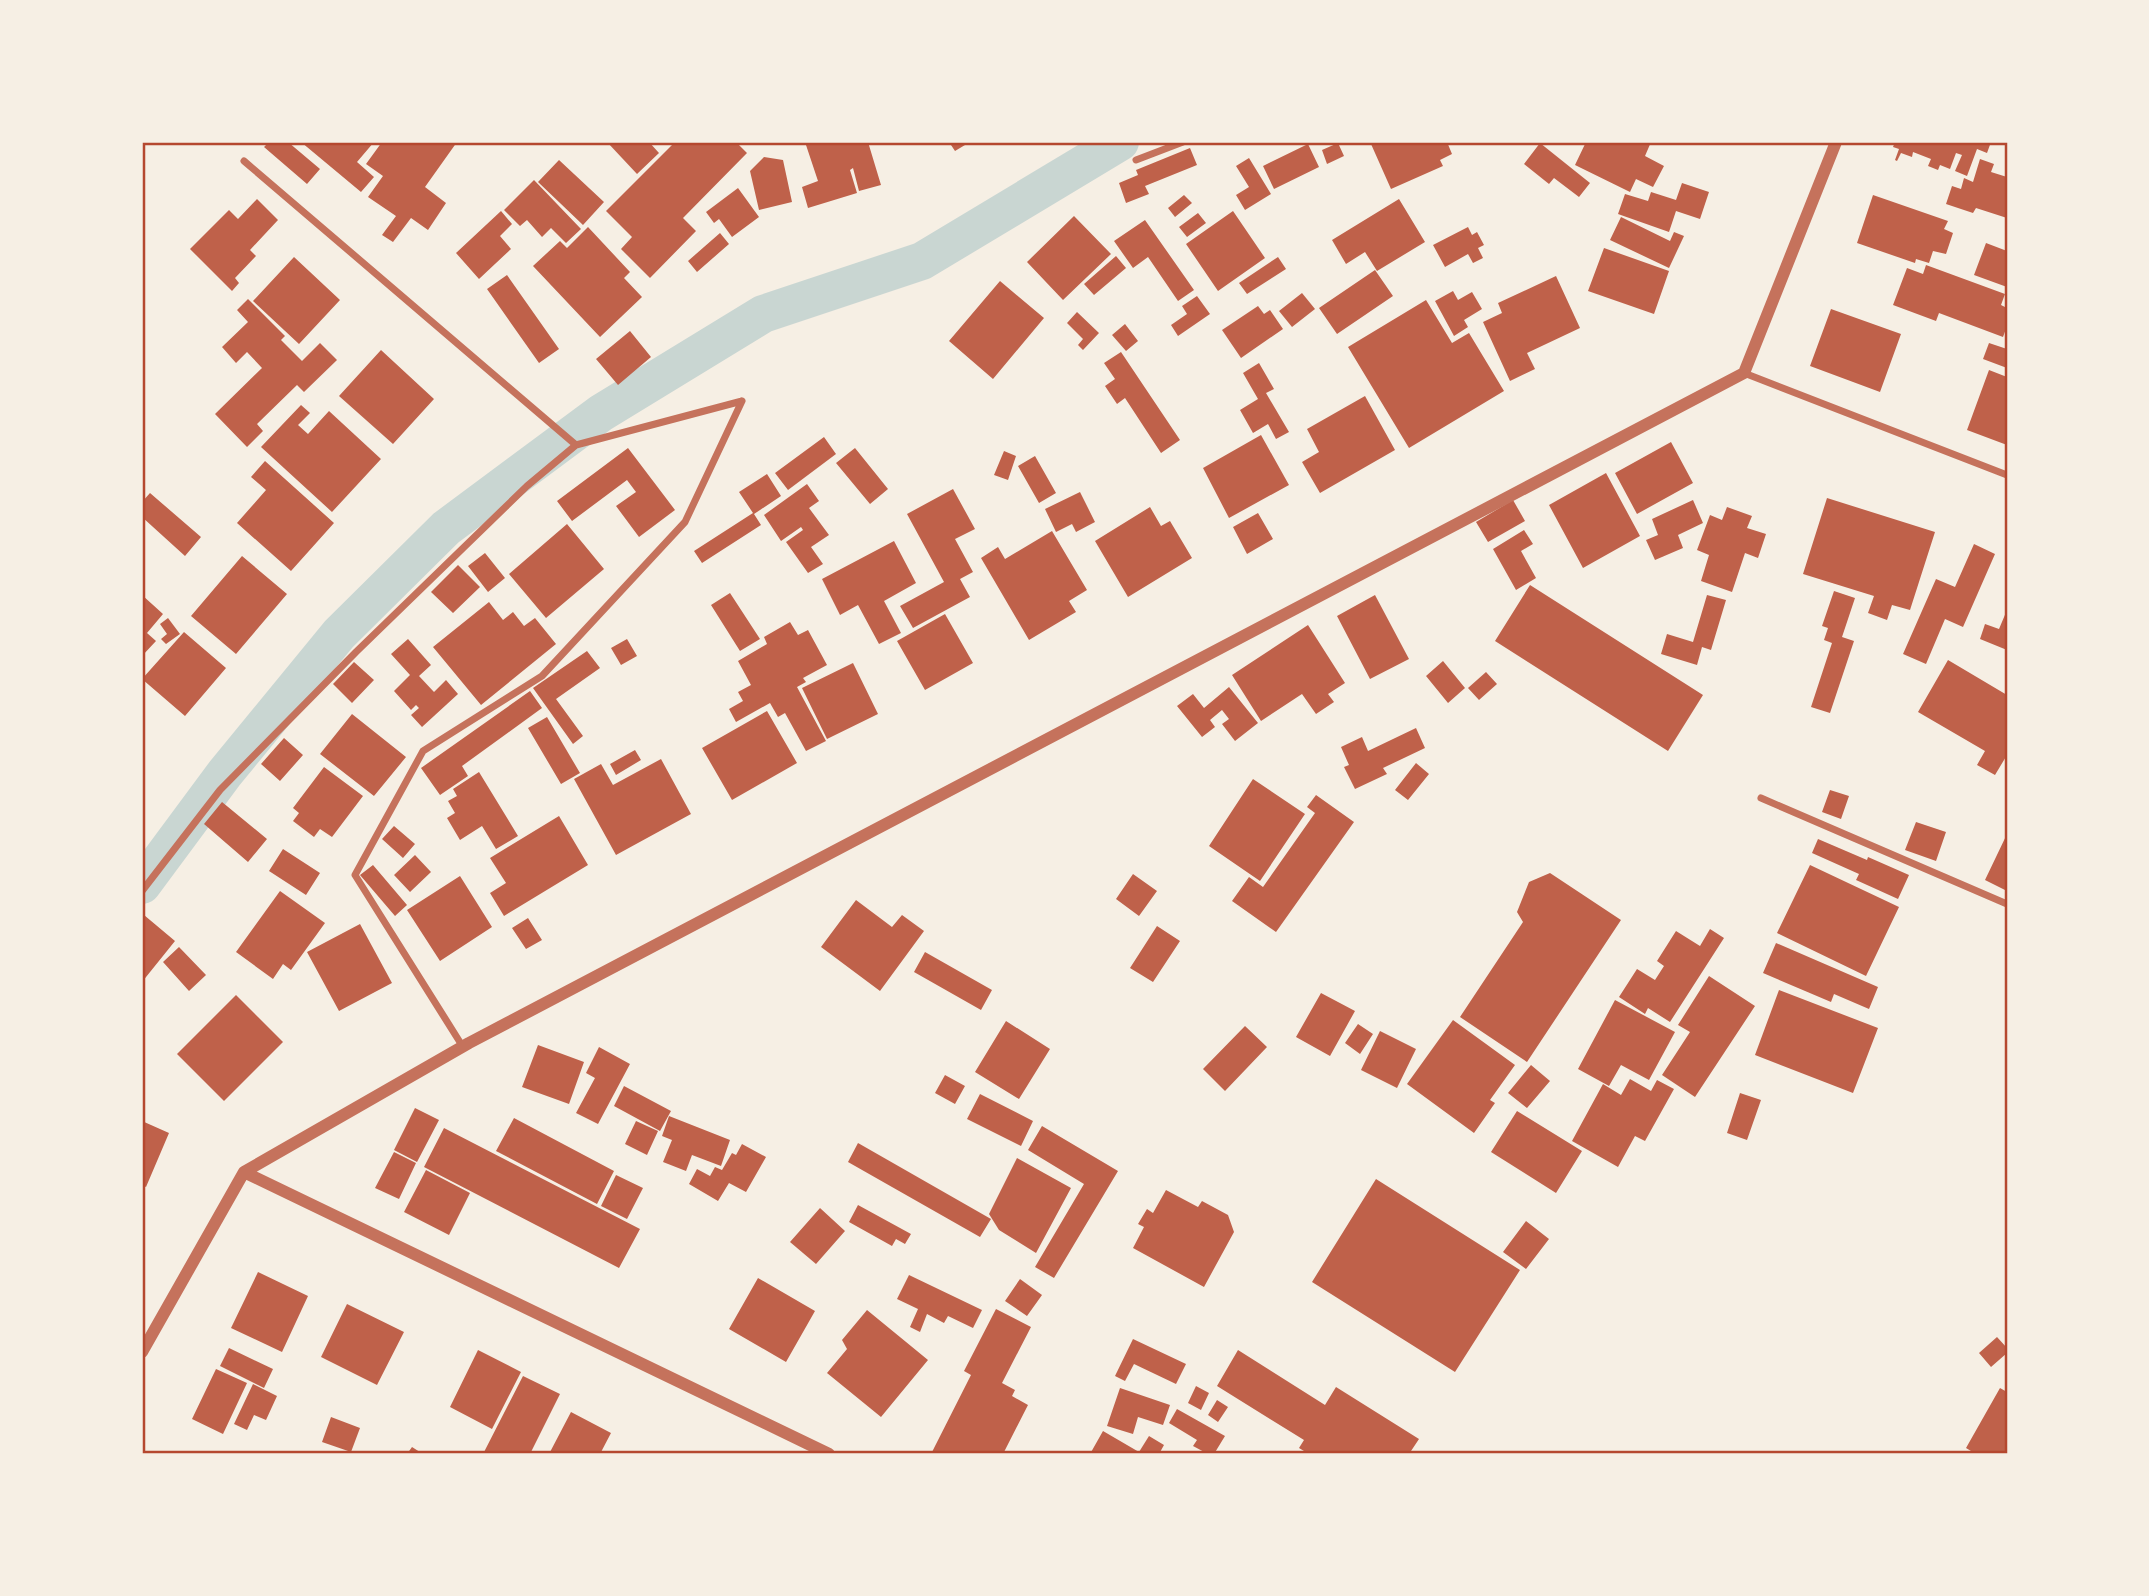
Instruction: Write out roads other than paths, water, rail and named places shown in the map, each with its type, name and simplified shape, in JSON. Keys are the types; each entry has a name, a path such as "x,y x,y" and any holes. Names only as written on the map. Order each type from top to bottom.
{"street":[{"path":"1136,160 1183,142"},
{"path":"142,1352 244,1172 463,1047 1744,373 1836,142"},
{"path":"244,161 576,444"},
{"path":"1744,373 2007,475"},
{"path":"142,891 220,790 366,642 527,486 576,444 742,401 685,522 542,676 423,751 355,874 463,1047"},
{"path":"1761,798 2007,904"},
{"path":"244,1172 829,1454"}],"waterway":[{"path":"142,885 225,773 339,634 446,528 601,413 763,314 922,261 1120,142"}]}
